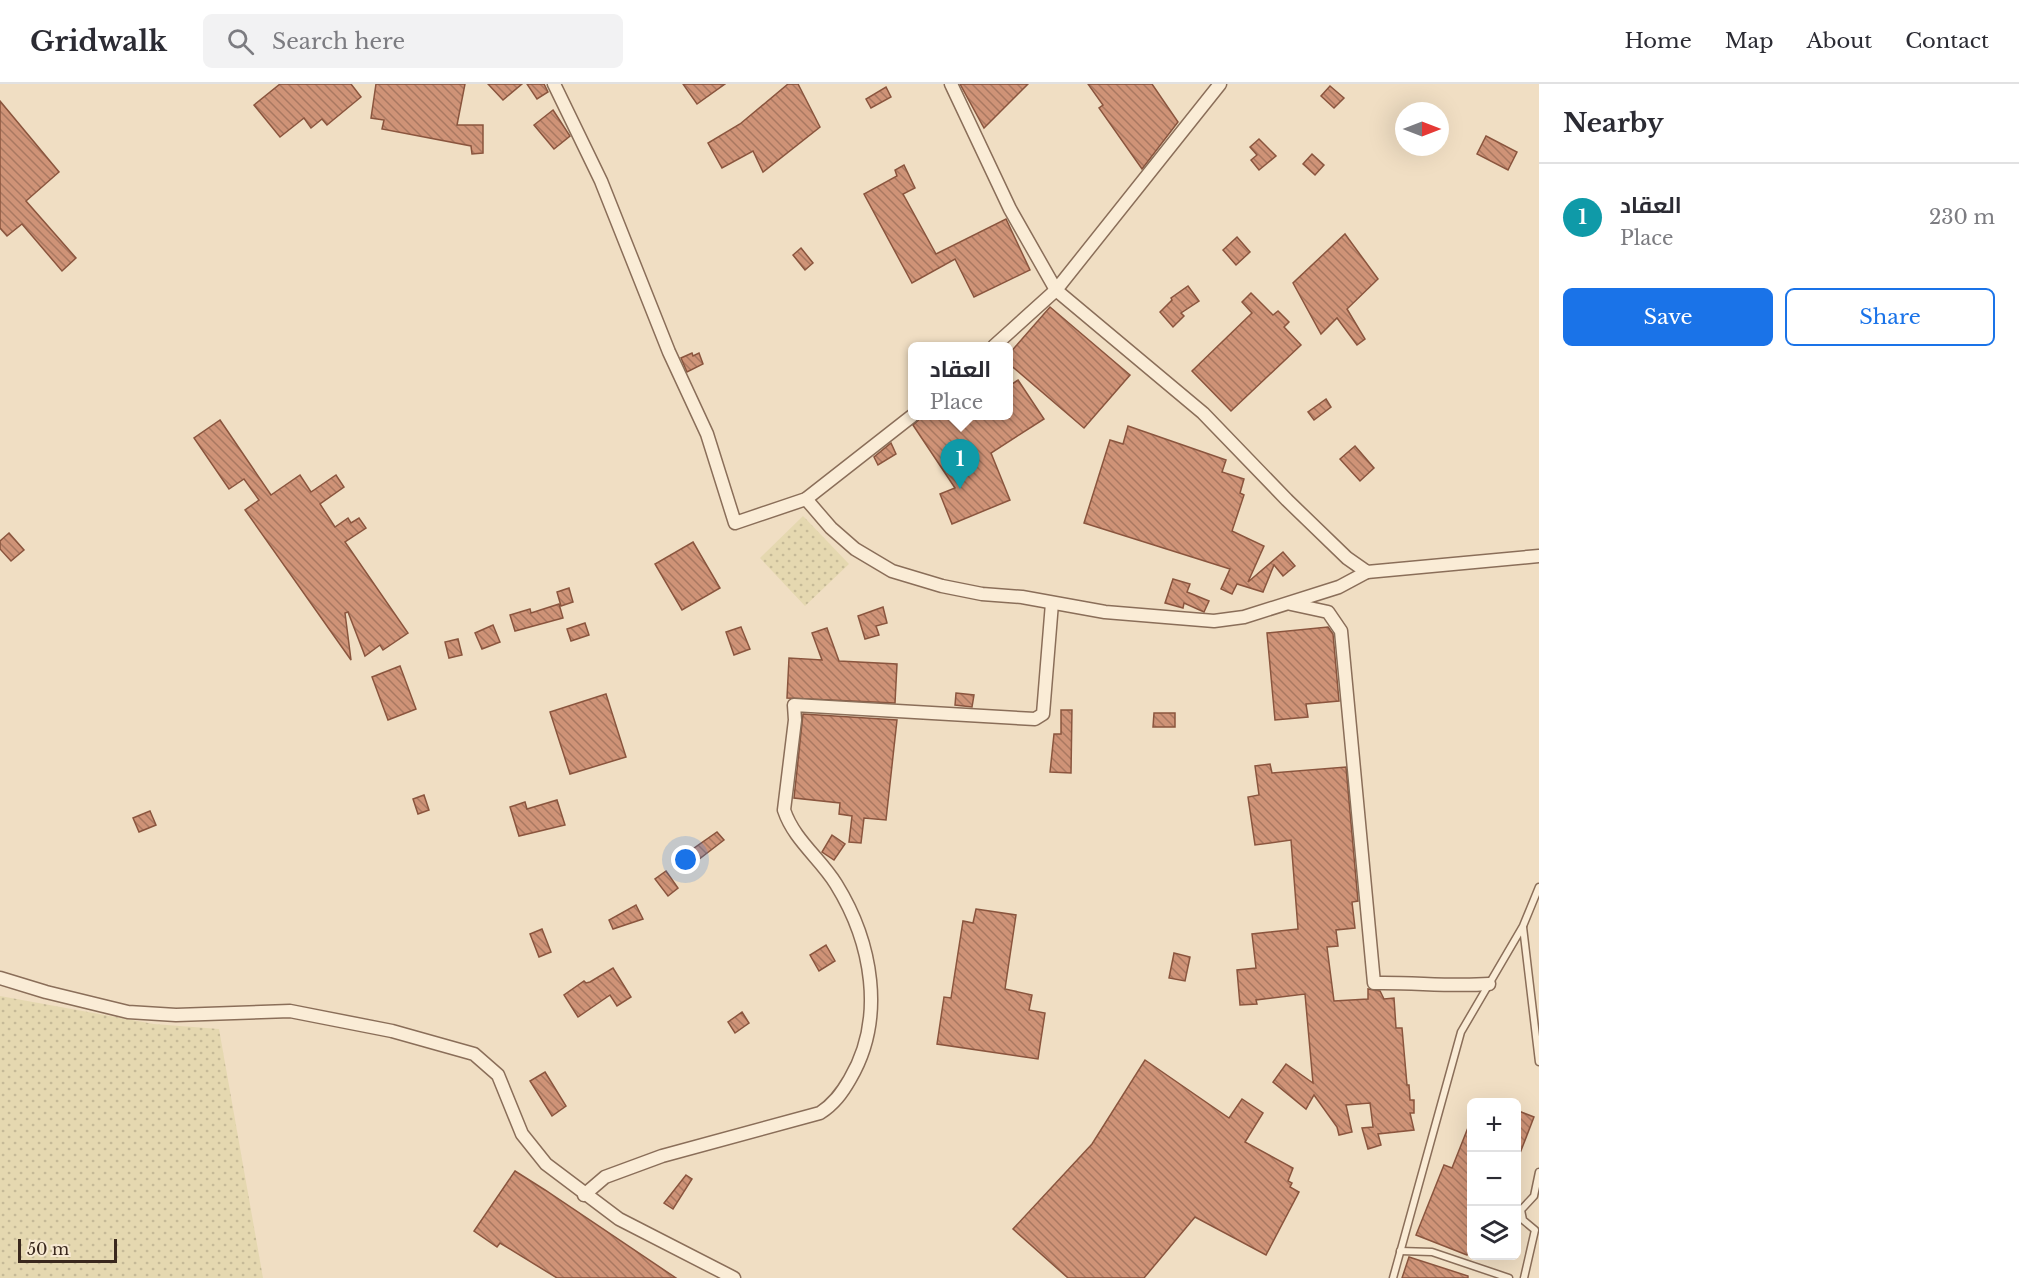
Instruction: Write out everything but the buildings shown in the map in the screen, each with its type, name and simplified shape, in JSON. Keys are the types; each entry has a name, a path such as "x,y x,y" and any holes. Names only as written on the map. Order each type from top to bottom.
{"street":[{"path":"554,84 601,181 669,352 707,435 735,523 806,499 908,419"},
{"path":"951,84 1010,209 1056,290 1203,413 1287,500 1347,558 1367,572"},
{"path":"998,342 1056,290 1220,84"},
{"path":"806,499 831,528 855,549 892,571 942,586 1105,612 1214,621 1244,617 1339,587 1367,572 1539,556"},
{"path":"584,1195 605,1178 662,1155 820,1113 831,1106 859,1064 867,1045 871,1016 870,979 864,940 854,915 835,882 788,823 784,810 795,720 794,705 1035,719 1043,714 1052,603"},
{"path":"1287,603 1329,612 1341,631 1374,983 1420,983 1437,986 1489,984"},
{"path":"0,978 128,1012 176,1015 290,1011 392,1031 474,1054 498,1075 522,1134 546,1164 619,1220 734,1278"}],"lane":[{"path":"1393,1278 1461,1032 1523,926 1539,886"},
{"path":"1523,926 1539,1062"},
{"path":"1524,1278 1535,1230 1523,1220 1521,1210 1534,1196 1539,1172"},
{"path":"1400,1251 1432,1252 1509,1278"}],"shaded area":[{"path":"803,516 849,564 805,606 760,558"},
{"path":"0,996 154,1024 219,1029 263,1278 0,1278"}],"place":[{"name":"العقاد","path":"960,489"}]}
